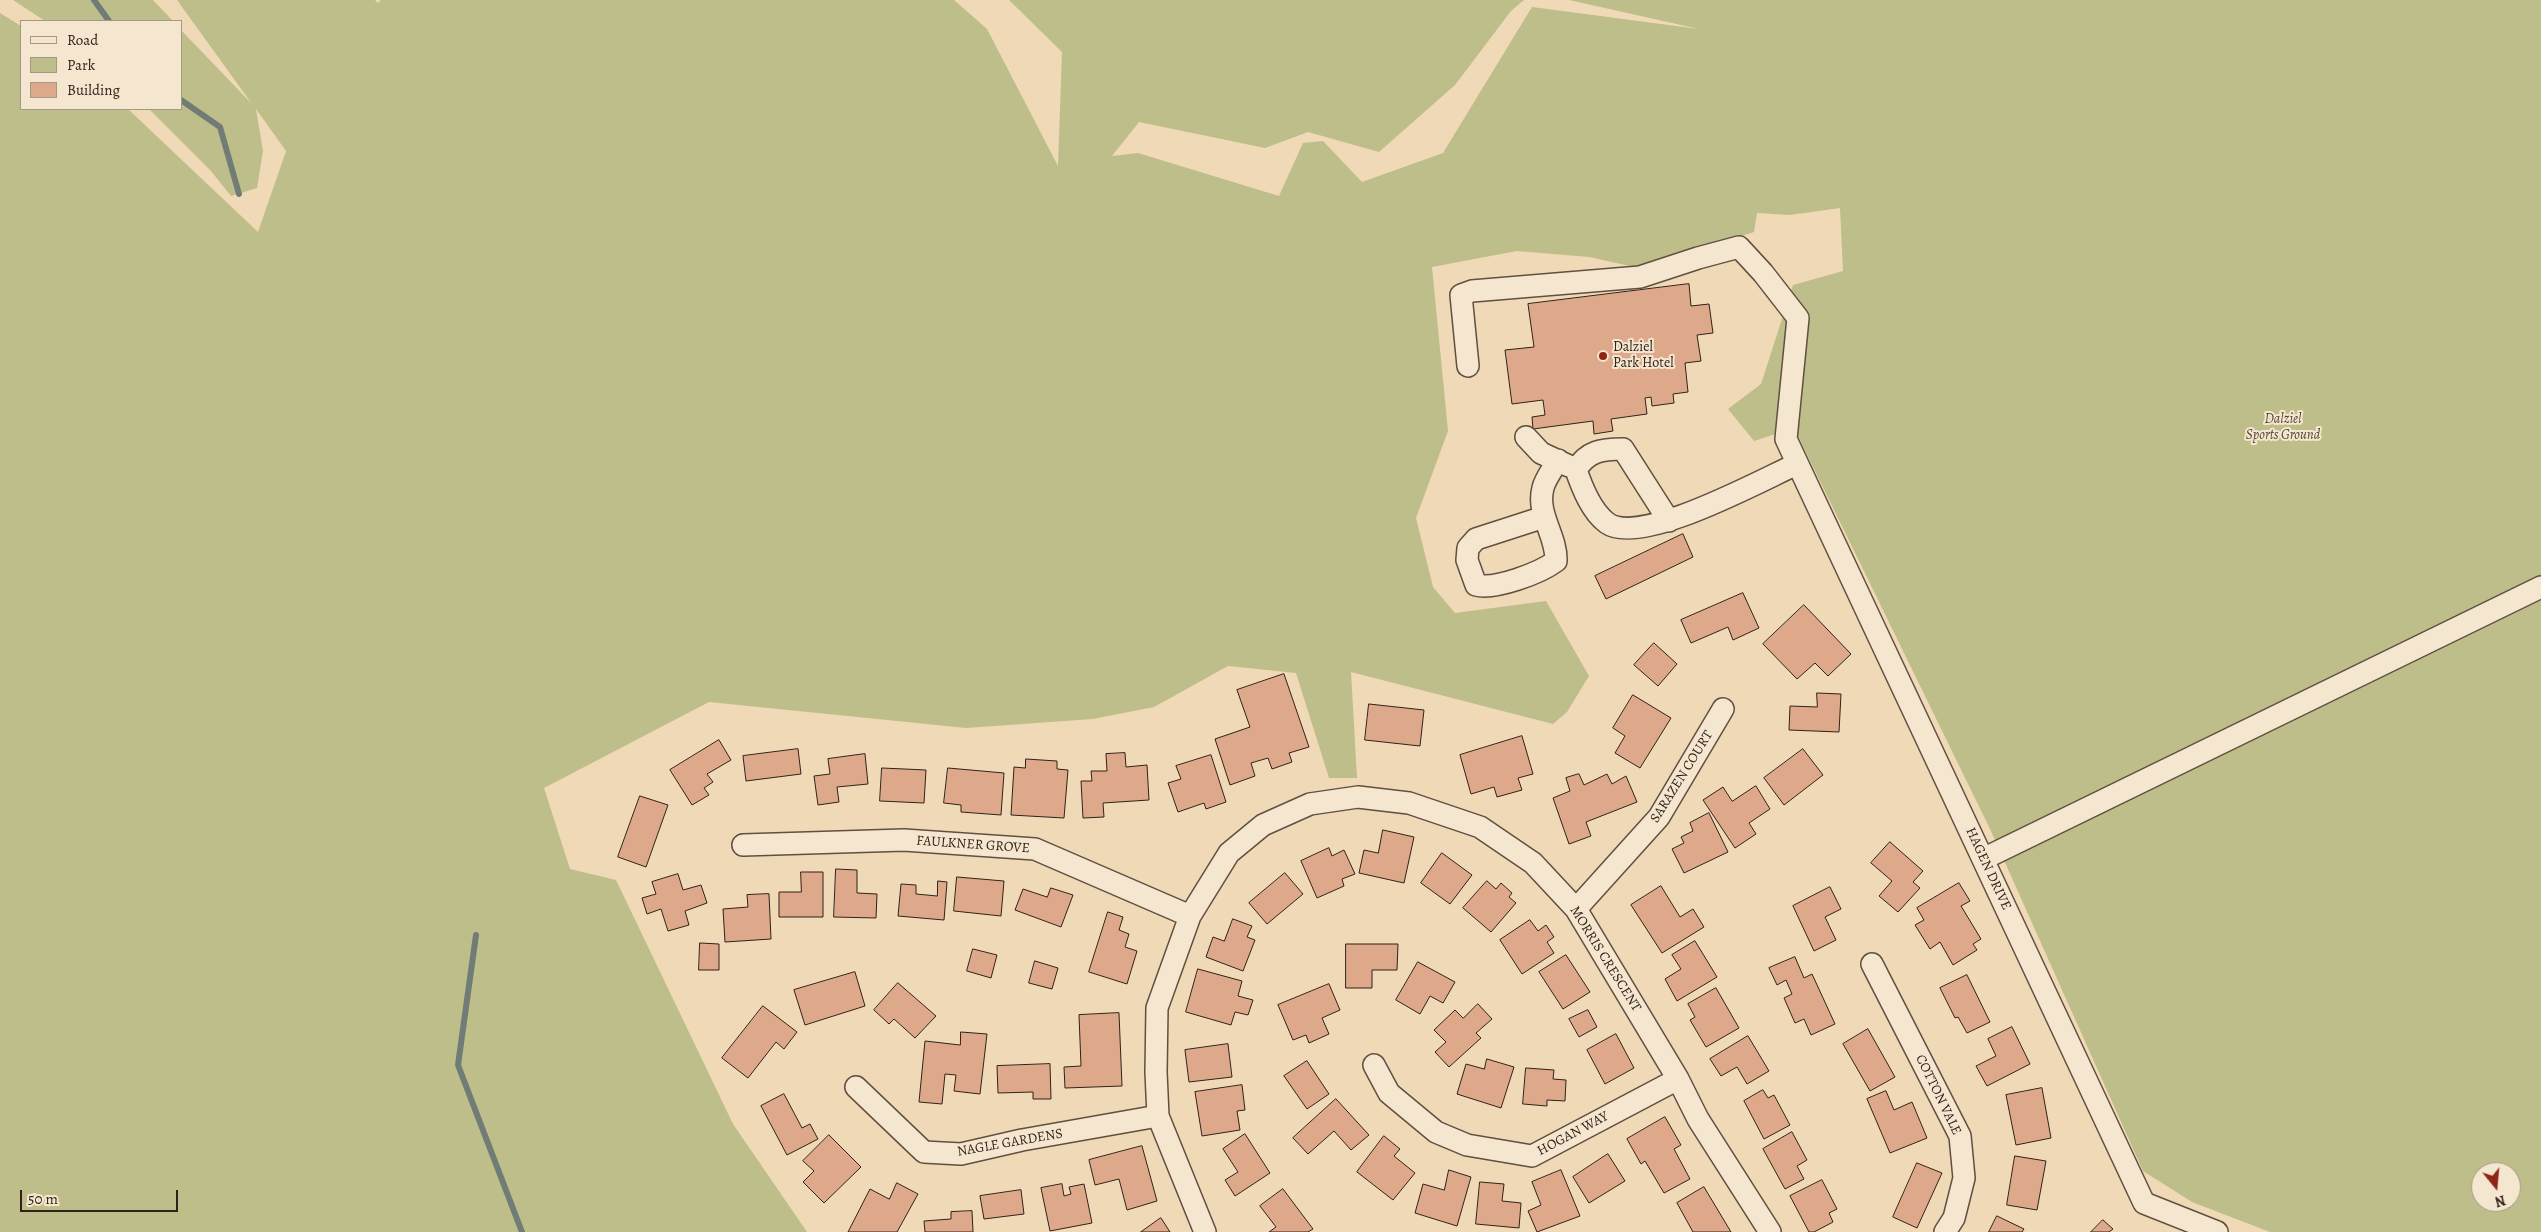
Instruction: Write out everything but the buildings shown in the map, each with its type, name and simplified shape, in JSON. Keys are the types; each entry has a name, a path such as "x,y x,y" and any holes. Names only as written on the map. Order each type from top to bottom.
{"street":[{"name":"HAGEN DRIVE","path":"1468,366 1461,295 1472,291 1640,277 1698,258 1739,248 1763,273 1798,318 1786,439 2144,1203 2217,1232"},
{"path":"1526,436 1541,453 1567,465 1593,507 1607,523 1629,530 1669,520 1703,508 1797,464"},
{"path":"1544,517 1543,488 1567,465 1607,449 1623,449 1669,520"},
{"path":"1983,859 2541,587"},
{"name":"SARAZEN COURT","path":"1576,909 1659,817 1723,709"},
{"name":"MORRIS CRESCENT","path":"1205,1232 1158,1116 1156,1072 1157,1008 1190,916 1229,853 1264,825 1310,804 1358,797 1409,803 1480,827 1533,863 1576,909 1678,1079 1698,1119 1770,1232"},
{"name":"FAULKNER GROVE","path":"743,845 904,840 1035,849 1190,916"},
{"name":"COTTON VALE","path":"1872,964 1960,1136 1964,1178 1954,1218 1945,1232"},
{"name":"HOGAN WAY","path":"1374,1065 1390,1093 1436,1132 1467,1145 1532,1156 1678,1079"},
{"name":"NAGLE GARDENS","path":"856,1087 924,1152 961,1154 1022,1140 1158,1116"}],"green space":[{"path":"13,0 153,0 172,20 43,20"},
{"name":"Dalziel Sports Ground","path":"177,0 375,0 378,3 381,0 954,0 987,29 1058,166 1062,52 1009,0 1524,0 1511,11 1455,85 1379,152 1308,132 1265,148 1139,122 1112,156 1138,153 1279,196 1303,143 1323,141 1362,182 1443,153 1532,7 1699,29 1569,0 2541,0 2541,1232 2270,1232 2192,1202 2143,1171 1990,829 1794,428 1754,441 1728,409 1761,384 1793,285 1843,271 1840,208 1790,215 1757,213 1754,232 1683,256 1657,272 1589,257 1517,251 1432,267 1448,431 1416,518 1433,587 1455,613 1546,601 1589,676 1567,712 1553,724 1351,672 1357,778 1329,778 1296,673 1228,666 1154,707 1093,719 966,728 709,702 544,788 570,869 616,880 733,1124 807,1232 0,1232 0,13 20,25 20,110 129,110 258,232 286,151 256,109 263,151 257,188 231,196 211,171 150,110 182,110 182,31 252,104"}],"waterway":[{"path":"94,0 108,20"},
{"path":"182,101 220,127 239,194"},
{"path":"476,935 458,1065 522,1232"}],"place":[{"name":"Dalziel Park Hotel","path":"1603,356"}]}
